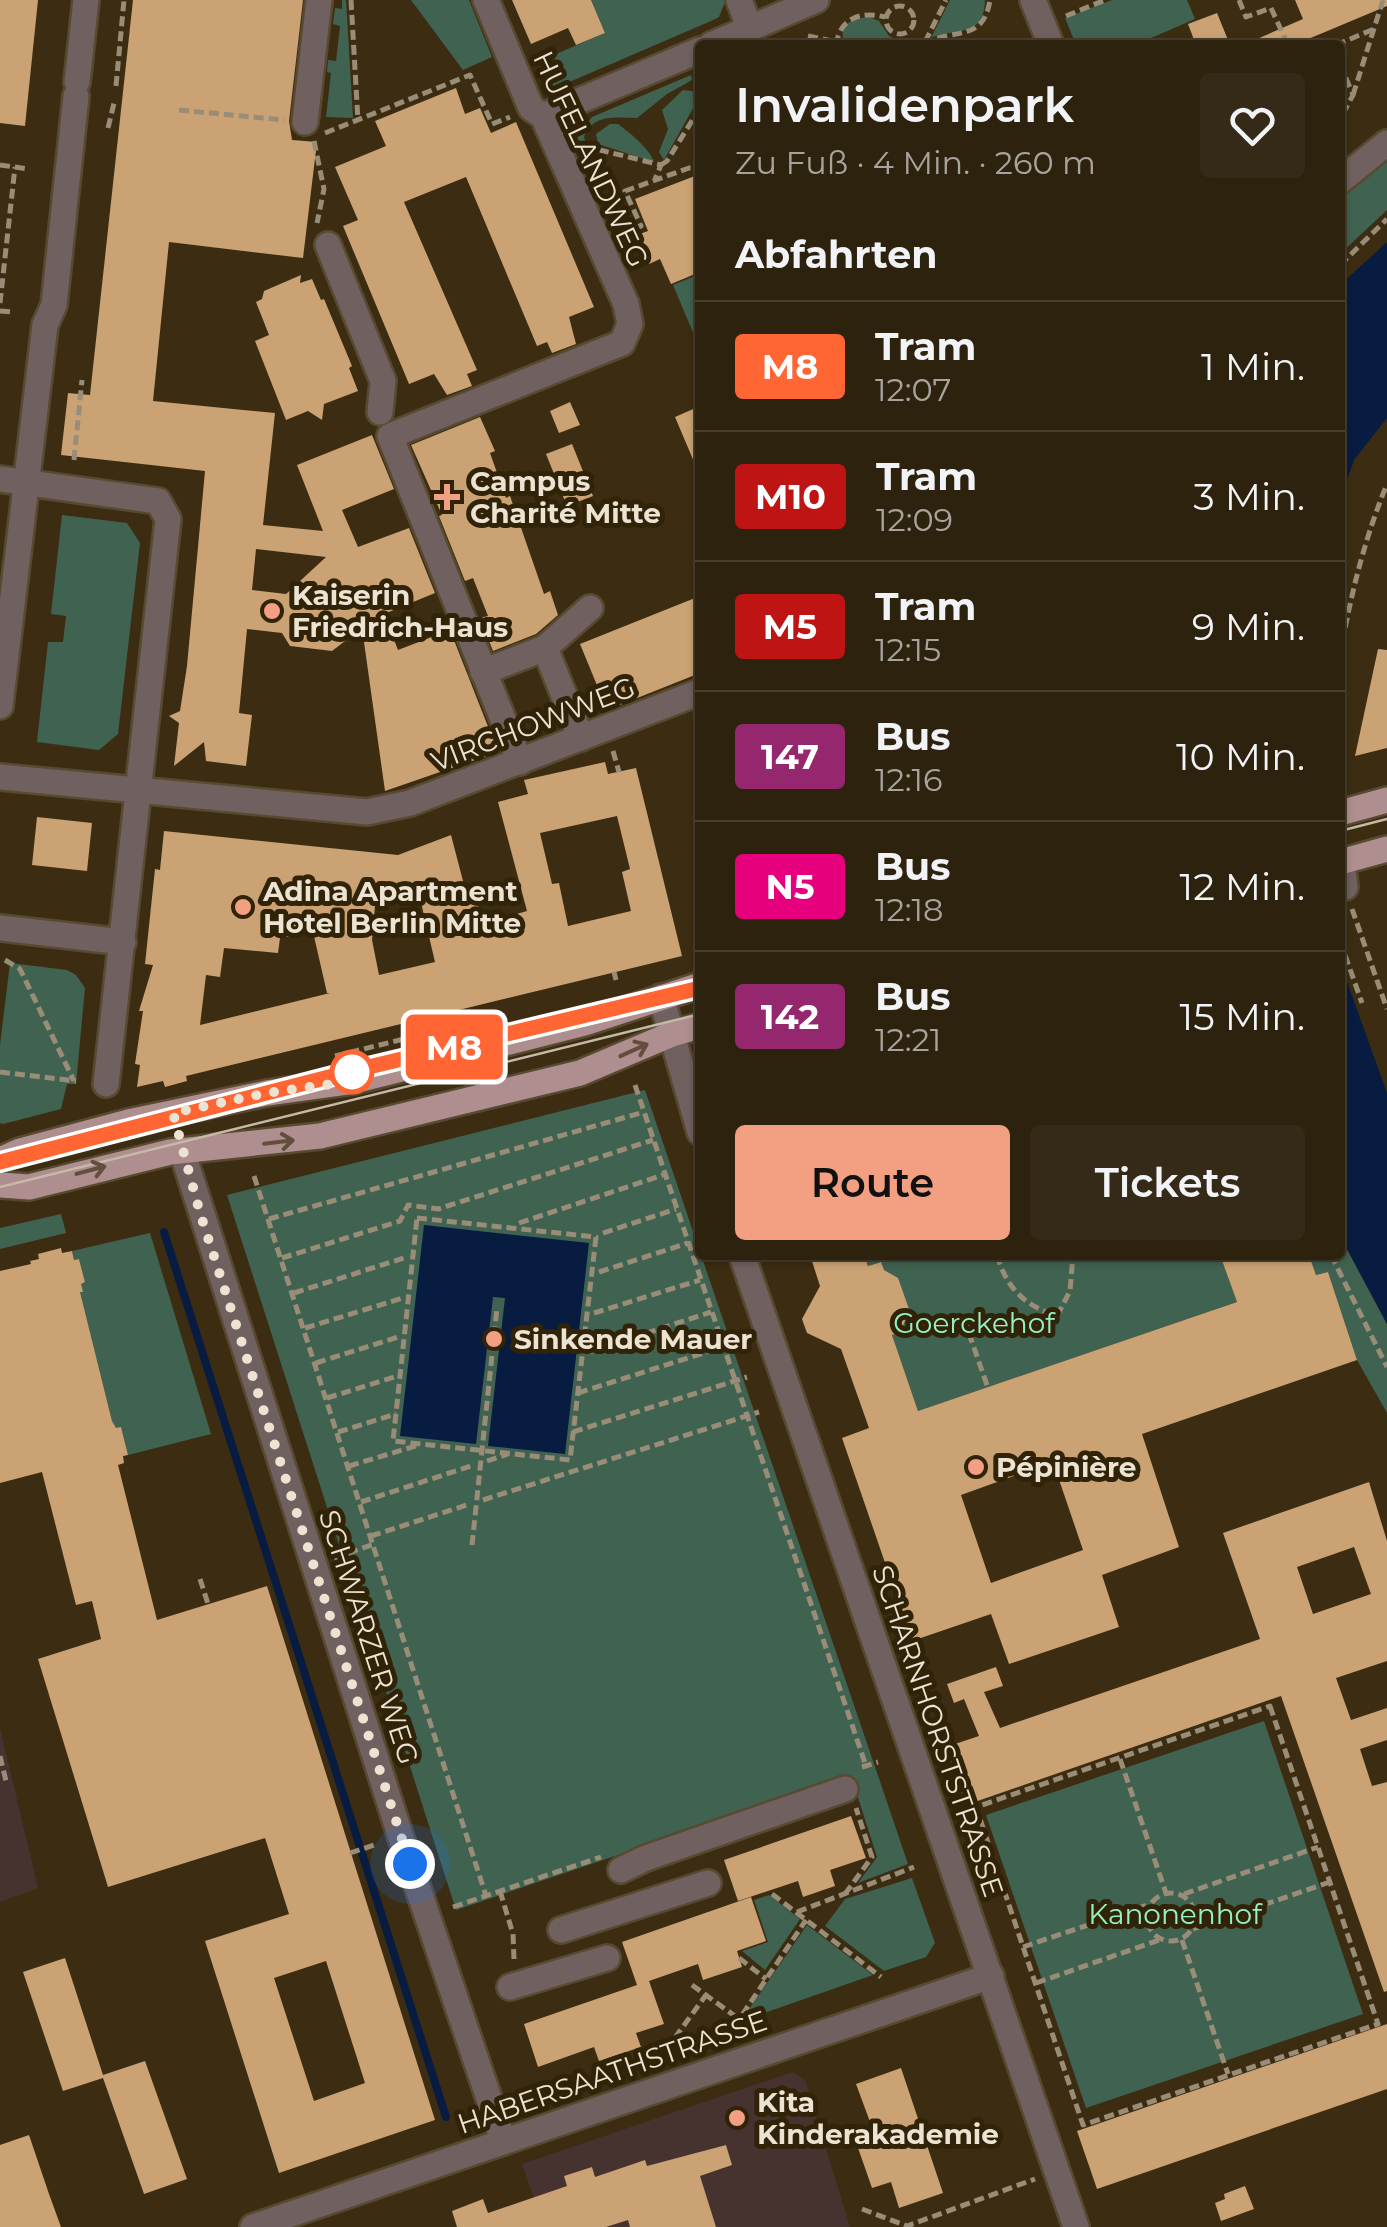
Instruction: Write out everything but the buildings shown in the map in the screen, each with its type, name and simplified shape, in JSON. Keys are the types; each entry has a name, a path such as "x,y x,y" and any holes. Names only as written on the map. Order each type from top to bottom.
{"main road":[{"path":"1345,812 1387,800"},
{"path":"1345,879 1387,850"},
{"path":"0,1160 20,1151 173,1113 267,1093 354,1081 585,1023 695,987"},
{"path":"0,1185 29,1187 182,1151 311,1138 580,1073 695,1027"},
{"path":"173,1113 182,1151"}],"street":[{"path":"0,706 44,324 54,305 86,0"},
{"path":"305,122 319,0"},
{"name":"HUFELANDWEG","path":"486,0 531,108 543,116 600,244 626,304 630,324 622,343 390,436 520,762"},
{"path":"739,0 750,29"},
{"path":"724,40 816,0"},
{"path":"1033,0 1044,36"},
{"path":"543,116 695,52"},
{"path":"1345,177 1387,142"},
{"path":"322,235 384,381 380,412"},
{"path":"0,478 158,502 168,519 106,1084"},
{"path":"484,672 545,648 590,608"},
{"path":"545,648 580,738"},
{"name":"VIRCHOWWEG","path":"0,777 367,812 387,809 520,762 695,694"},
{"path":"0,928 123,942"},
{"path":"662,997 695,1114"},
{"name":"SCHWARZER WEG","path":"182,1151 503,2140"},
{"name":"SCHARNHORSTSTRASSE","path":"744,1260 1076,2227"},
{"path":"621,1870 646,1858 850,1798"},
{"path":"560,1930 708,1882"},
{"path":"510,1987 607,1958"},
{"name":"HABERSAATHSTRASSE","path":"253,2227 991,1976"}],"path":[{"path":"116,86 124,0"},
{"path":"351,0 358,121"},
{"path":"904,7 909,0"},
{"path":"926,40 946,0"},
{"path":"931,40 978,28 990,0"},
{"path":"1044,36 1105,0"},
{"path":"1239,0 1246,17 1271,8 1286,40"},
{"path":"1345,110 1383,0"},
{"path":"893,3 904,7 914,17 913,27 906,34 892,33 886,26 886,17 893,3"},
{"path":"837,40 842,24 848,19 866,14 886,17"},
{"path":"122,26 131,26"},
{"path":"1345,41 1374,29"},
{"path":"906,34 908,40"},
{"path":"808,36 822,40"},
{"path":"322,235 324,190 313,138 470,75 492,124"},
{"path":"1345,76 1353,95"},
{"path":"108,128 115,99"},
{"path":"179,110 305,122"},
{"path":"655,179 695,116"},
{"path":"563,164 600,150 661,165"},
{"path":"0,165 29,168"},
{"path":"0,303 14,167"},
{"path":"600,244 640,226 625,191 695,168"},
{"path":"1345,260 1387,219"},
{"path":"0,310 14,312"},
{"path":"74,460 82,380"},
{"path":"1345,629 1354,580 1387,484"},
{"path":"614,755 619,772"},
{"path":"1345,890 1387,1009"},
{"path":"1345,955 1362,1003"},
{"path":"0,1072 74,1081 20,969 4,960"},
{"path":"635,1085 866,1766"},
{"path":"269,1219 644,1112"},
{"path":"282,1258 400,1221 408,1206 438,1209 653,1140"},
{"path":"519,1222 664,1174"},
{"path":"254,1176 486,1896"},
{"path":"603,1233 676,1208"},
{"path":"417,1218 596,1237 570,1460 482,1450 393,1441 417,1218"},
{"path":"599,1272 688,1243"},
{"path":"294,1293 407,1257"},
{"path":"998,1260 1015,1293 1033,1308 1057,1316 1070,1291 1073,1260"},
{"path":"1334,1260 1387,1367"},
{"path":"594,1313 700,1280"},
{"path":"305,1328 403,1298"},
{"path":"472,1544 497,1308"},
{"path":"589,1352 712,1312"},
{"path":"964,1319 988,1388"},
{"path":"316,1363 398,1337"},
{"path":"578,1393 735,1344"},
{"path":"327,1398 394,1377"},
{"path":"574,1432 747,1377"},
{"path":"482,1500 758,1412"},
{"path":"338,1432 396,1414"},
{"path":"349,1466 422,1444"},
{"path":"487,1461 510,1454"},
{"path":"361,1502 474,1464"},
{"path":"372,1536 470,1504"},
{"path":"314,1565 374,1544"},
{"path":"200,1579 208,1604"},
{"path":"1270,1706 1378,2024 1083,2124 976,1807 1120,1757 1270,1706"},
{"path":"0,1756 7,1785"},
{"path":"1120,1757 1166,1893"},
{"path":"845,1894 872,1857 850,1798"},
{"path":"350,1853 371,1846"},
{"path":"1024,1947 1150,1904 1166,1893 1182,1895 1318,1847"},
{"path":"796,1912 914,1867"},
{"path":"1036,1982 1162,1940 1182,1939 1192,1929 1330,1882"},
{"path":"500,1891 514,1934 510,1987"},
{"path":"772,1894 881,1977"},
{"path":"1182,1895 1196,1914 1192,1929"},
{"path":"1150,1904 1150,1928 1162,1940"},
{"path":"734,2027 806,1920"},
{"path":"1182,1939 1228,2074"},
{"path":"739,1958 766,1979"},
{"path":"1020,1967 1030,1964"},
{"path":"692,1985 739,2019"},
{"path":"666,2050 706,1995"},
{"path":"862,2209 907,2227 1035,2179"},
{"path":"936,2217 939,2227"}],"shaded area":[{"path":"0,1728 38,1888 0,1902"},
{"name":"Kita Kinderakademie","path":"793,2072 805,2080 850,2227 544,2227 522,2164"}],"green space":[{"path":"342,0 346,0 353,118 326,117 331,73 327,72 328,60 336,61 340,26 333,24 335,8 342,9"},
{"path":"411,0 469,0 492,57 463,70"},
{"path":"591,0 725,2 719,17 546,92 543,85 562,77 555,58 533,64 605,33"},
{"path":"950,0 985,0 980,21 967,30 931,38"},
{"path":"1112,0 1187,0 1195,19 1147,40 1074,40 1065,18"},
{"path":"869,17 879,21 897,40 843,39 846,25"},
{"path":"691,75 692,80 637,118 606,119 593,124 584,137 588,151 581,153 570,131 586,125 592,117"},
{"path":"683,90 695,91 695,105 664,160 659,152 668,129 662,110"},
{"path":"610,124 618,124 633,136 654,162 598,144 596,134"},
{"path":"1387,156 1387,210 1345,249 1345,192"},
{"path":"695,276 695,337 673,285"},
{"path":"62,515 127,523 140,543 118,734 99,750 37,742 48,642 63,642 66,616 51,614"},
{"path":"10,963 67,970 85,988 76,1084 67,1084 61,1109 3,1124 0,1045"},
{"path":"645,1090 695,1237 695,1260 703,1260 908,1864 858,1883 877,1857 851,1776 456,1910 227,1195"},
{"path":"61,1214 66,1233 0,1249 0,1228"},
{"path":"150,1233 211,1434 128,1455 121,1428 116,1429 112,1421 80,1293 81,1283 85,1282 79,1259 74,1260 72,1251"},
{"path":"1345,1245 1387,1324 1387,1413 1357,1360 1328,1272 1316,1275 1311,1260 1345,1260"},
{"name":"Goerckehof","path":"866,1260 1222,1260 1237,1302 918,1411 892,1335 904,1331 898,1278 885,1273 880,1262 868,1266"},
{"name":"Kanonenhof","path":"1264,1721 1363,2014 1086,2108 986,1815"},
{"path":"912,1878 935,1943 926,1957 884,1971 825,1926 845,1899"},
{"path":"769,1895 800,1919 765,1970 742,1951 768,1942 754,1900"},
{"path":"807,1925 873,1975 741,2021"}],"water":[{"path":"1387,242 1387,418 1354,460 1345,486 1345,280"},
{"path":"1345,976 1387,1093 1387,1324 1345,1245"},
{"path":"424,1225 589,1243 565,1454 488,1446 505,1298 493,1297 476,1444 400,1436"}],"waterway":[{"path":"164,1232 446,2117"}],"tram line":[{"path":"1345,830 1387,819"},
{"path":"0,1162 695,989"},
{"name":"M8","path":"0,1162 356,1070 695,989"},
{"path":"0,1187 695,1015"}],"place":[{"name":"Campus Charité Mitte","path":"447,497"},
{"name":"Kaiserin Friedrich-Haus","path":"272,611"},
{"name":"Adina Apartment Hotel Berlin Mitte","path":"243,907"},
{"name":"Sinkende Mauer","path":"494,1339"},
{"name":"Pépinière","path":"976,1467"},
{"name":"Kita Kinderakademie","path":"737,2118"}],"route":[{"path":"352,1072 354,1081 267,1093 173,1113 200,1213 410,1864"}]}
